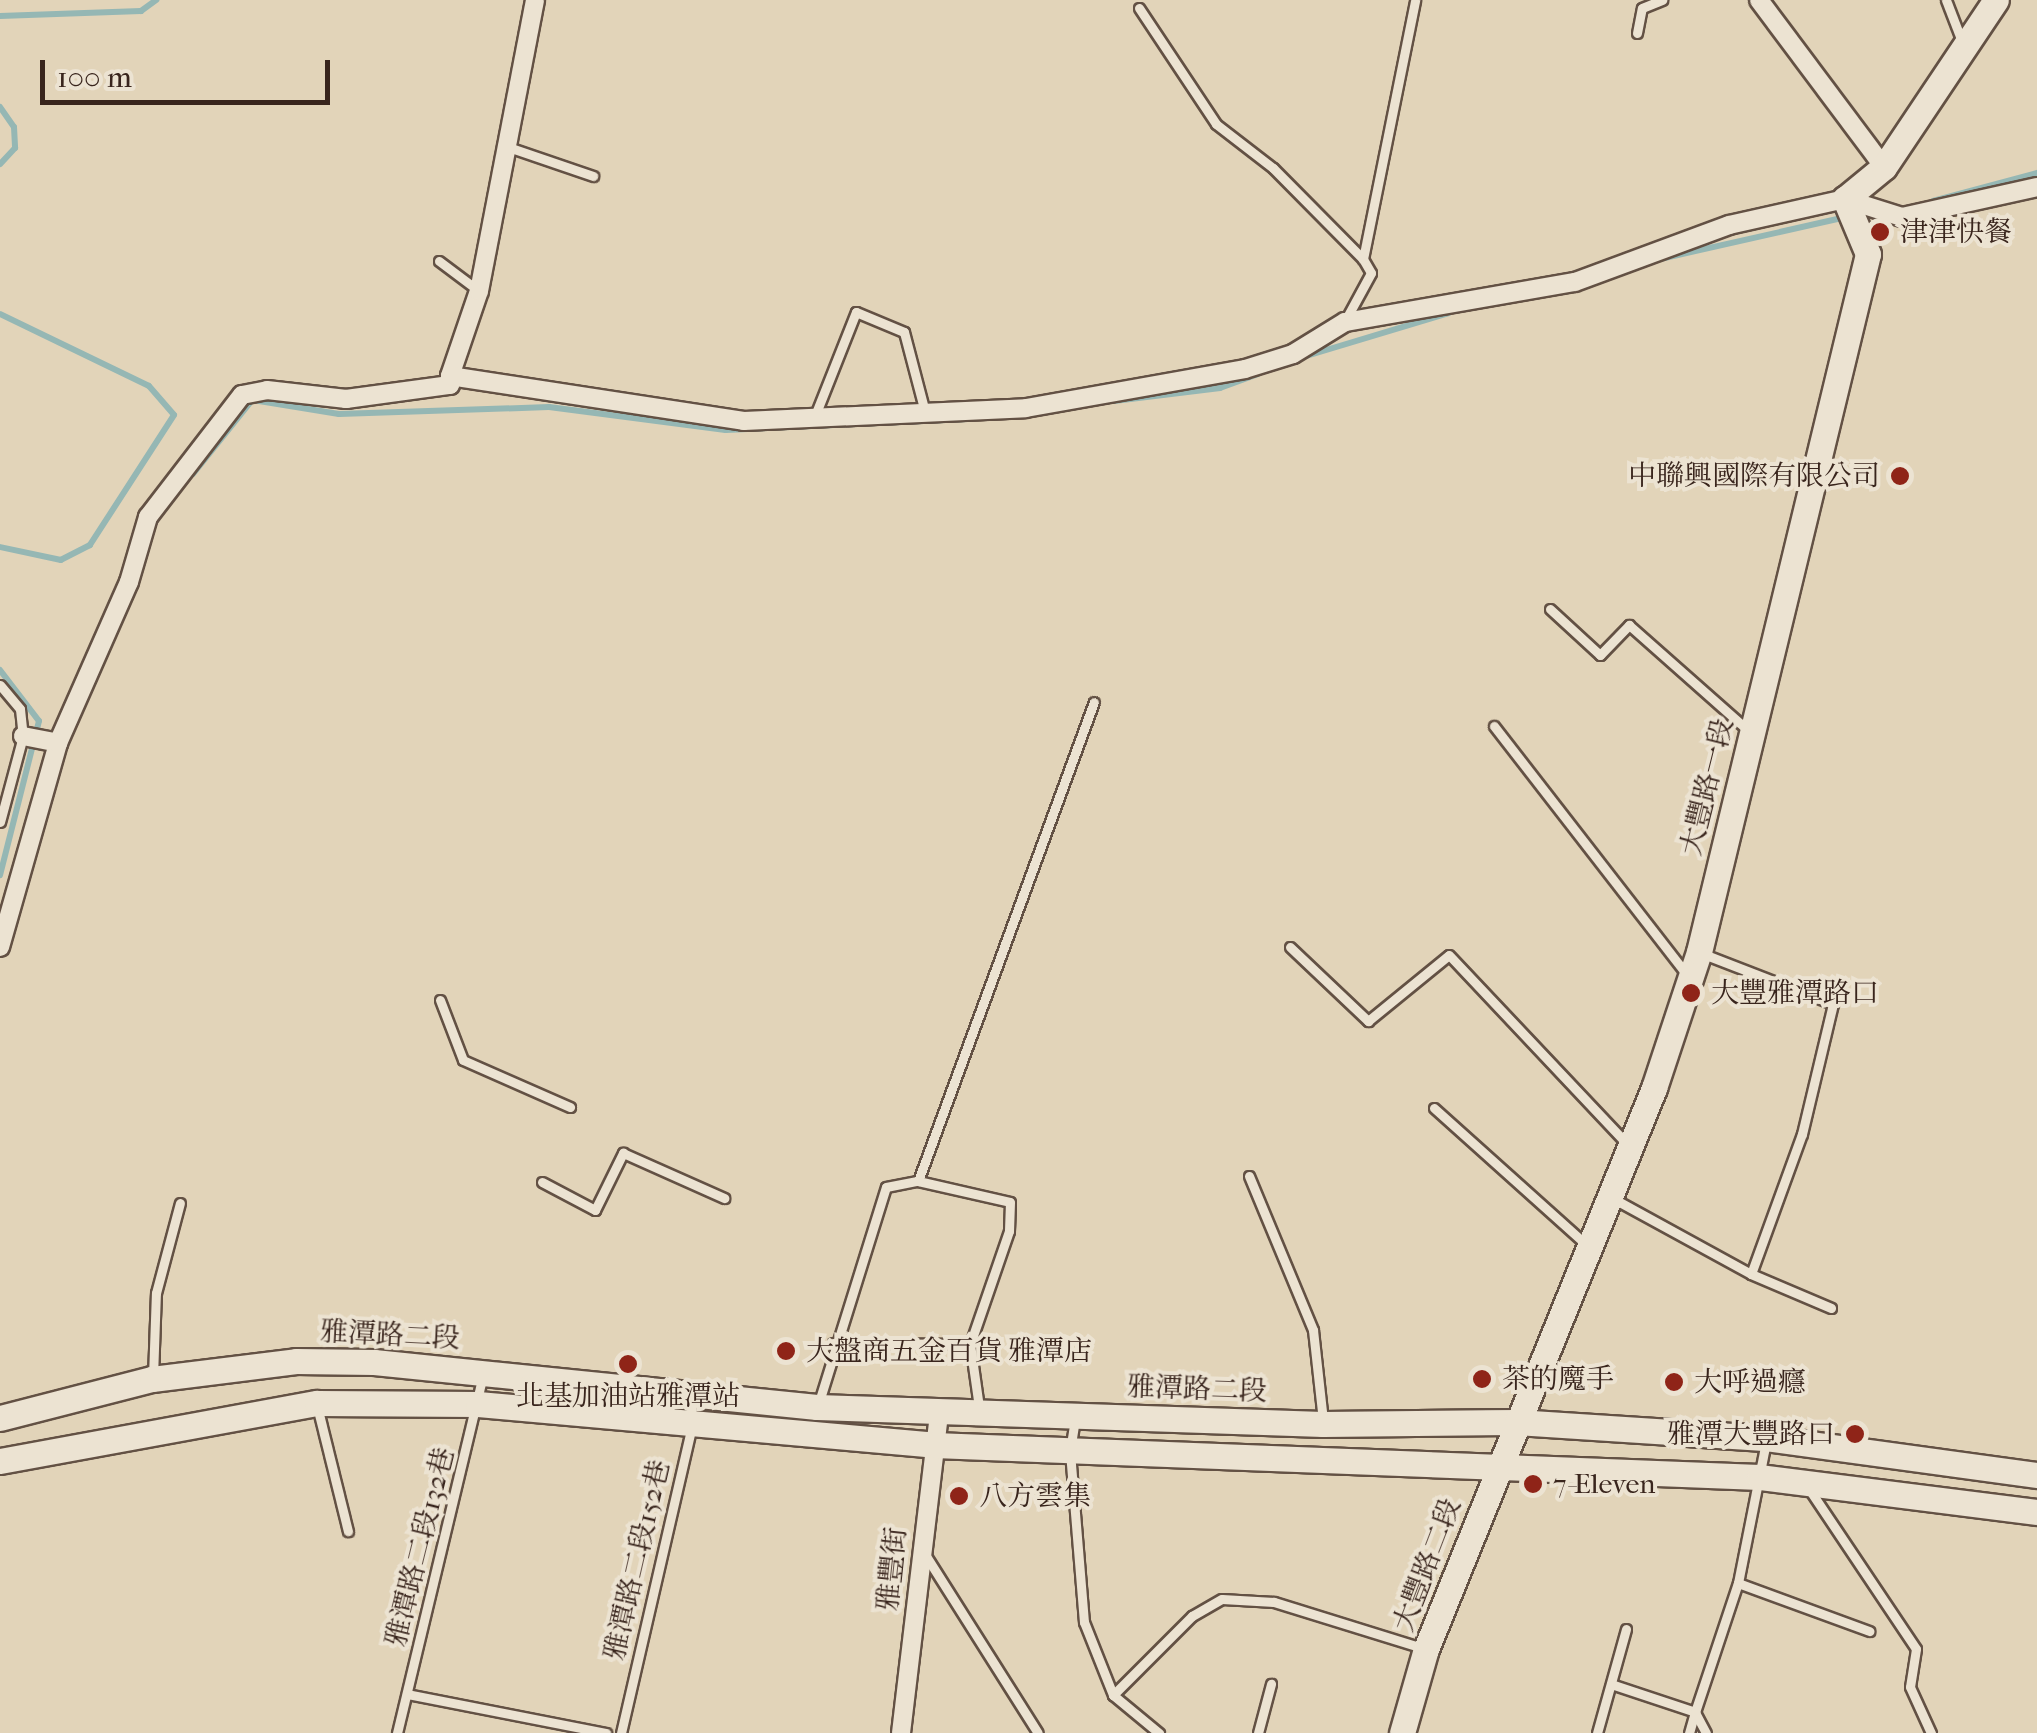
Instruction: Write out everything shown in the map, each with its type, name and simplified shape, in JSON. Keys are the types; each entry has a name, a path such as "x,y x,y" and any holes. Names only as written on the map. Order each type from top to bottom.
{"street":[{"path":"0,947 58,743 129,582 148,517 242,395 268,390 346,399 450,385 479,290 536,0"},
{"path":"1759,0 1884,167"},
{"path":"450,376 744,421 1026,408 1246,369 1294,354 1345,322 1575,282 1728,225 1845,199 1884,167 1996,0"},
{"path":"1845,199 1902,217 2037,187"},
{"name":"大豐路一段","path":"1517,1422 1611,1197 1699,952 1868,254 1845,199"},
{"path":"23,736 58,743"},
{"name":"雅潭路二段","path":"0,1418 152,1380 296,1361 483,1370 691,1397 817,1407 1323,1424 1517,1422 1766,1438 2037,1474"},
{"path":"0,1462 316,1403 478,1404 934,1445 1758,1477 2037,1512"},
{"name":"雅豐街","path":"901,1733 938,1412"},
{"name":"大豐路二段","path":"1402,1733 1426,1649 1517,1422"}],"lane":[{"path":"1363,259 1415,0"},
{"path":"1637,33 1642,8 1662,0"},
{"path":"1946,0 1964,47"},
{"path":"1139,8 1216,124 1273,168 1363,259 1371,273 1345,322"},
{"path":"508,147 593,176"},
{"path":"439,261 479,290"},
{"path":"813,420 856,312 904,332 926,415"},
{"path":"1550,609 1600,654 1629,625 1752,734"},
{"path":"0,685 20,708 23,736 0,822"},
{"path":"918,1180 1094,702"},
{"path":"1494,726 1690,978"},
{"path":"1290,948 1368,1021 1448,955 1630,1147"},
{"path":"1699,952 1832,1004 1802,1134 1750,1274"},
{"path":"440,1000 463,1060 570,1107"},
{"path":"1434,1108 1590,1248"},
{"path":"542,1182 595,1210 624,1152 724,1198"},
{"path":"1250,1176 1313,1330 1323,1424"},
{"path":"817,1407 833,1343 886,1187 918,1180 1010,1202 1008,1231 970,1344 980,1412"},
{"path":"1611,1197 1750,1274 1832,1308"},
{"path":"152,1380 156,1294 180,1203"},
{"path":"833,1343 970,1344"},
{"name":"雅潭路二段132巷","path":"397,1733 483,1370"},
{"name":"雅潭路二段152巷","path":"621,1733 692,1426 691,1397"},
{"path":"316,1403 348,1530"},
{"path":"1075,1414 1070,1452 1084,1622 1113,1695 1158,1733"},
{"path":"1689,1733 1738,1583 1766,1438"},
{"path":"1805,1483 1916,1649 1910,1687 1930,1733"},
{"path":"922,1549 1038,1733"},
{"path":"1738,1583 1868,1630"},
{"path":"1113,1695 1192,1616 1222,1599 1274,1602 1426,1649"},
{"path":"1597,1733 1626,1629"},
{"path":"1258,1733 1271,1684"},
{"path":"1611,1684 1695,1712 1706,1733"},
{"path":"408,1694 606,1733"}],"waterway":[{"path":"0,16 141,11 156,0"},
{"path":"0,107 14,127 15,148 0,164"},
{"path":"1933,201 2037,173"},
{"path":"1660,259 1847,217"},
{"path":"1303,357 1449,313"},
{"path":"0,314 149,386 174,415 90,545 61,560 0,547"},
{"path":"1114,401 1220,388 1258,374"},
{"path":"193,474 252,400 339,414 549,407 726,430 968,419"},
{"path":"0,670 39,721 0,875"}],"place":[{"name":"津津快餐","path":"1880,232"},
{"name":"中聯興國際有限公司","path":"1900,476"},
{"name":"大豐雅潭路口","path":"1691,993"},
{"name":"大盤商五金百貨 雅潭店","path":"786,1351"},
{"name":"北基加油站雅潭站","path":"628,1364"},
{"name":"茶的魔手","path":"1482,1379"},
{"name":"大呼過癮","path":"1674,1382"},
{"name":"雅潭大豐路口","path":"1855,1434"},
{"name":"7-Eleven","path":"1533,1484"},
{"name":"八方雲集","path":"959,1496"}]}
